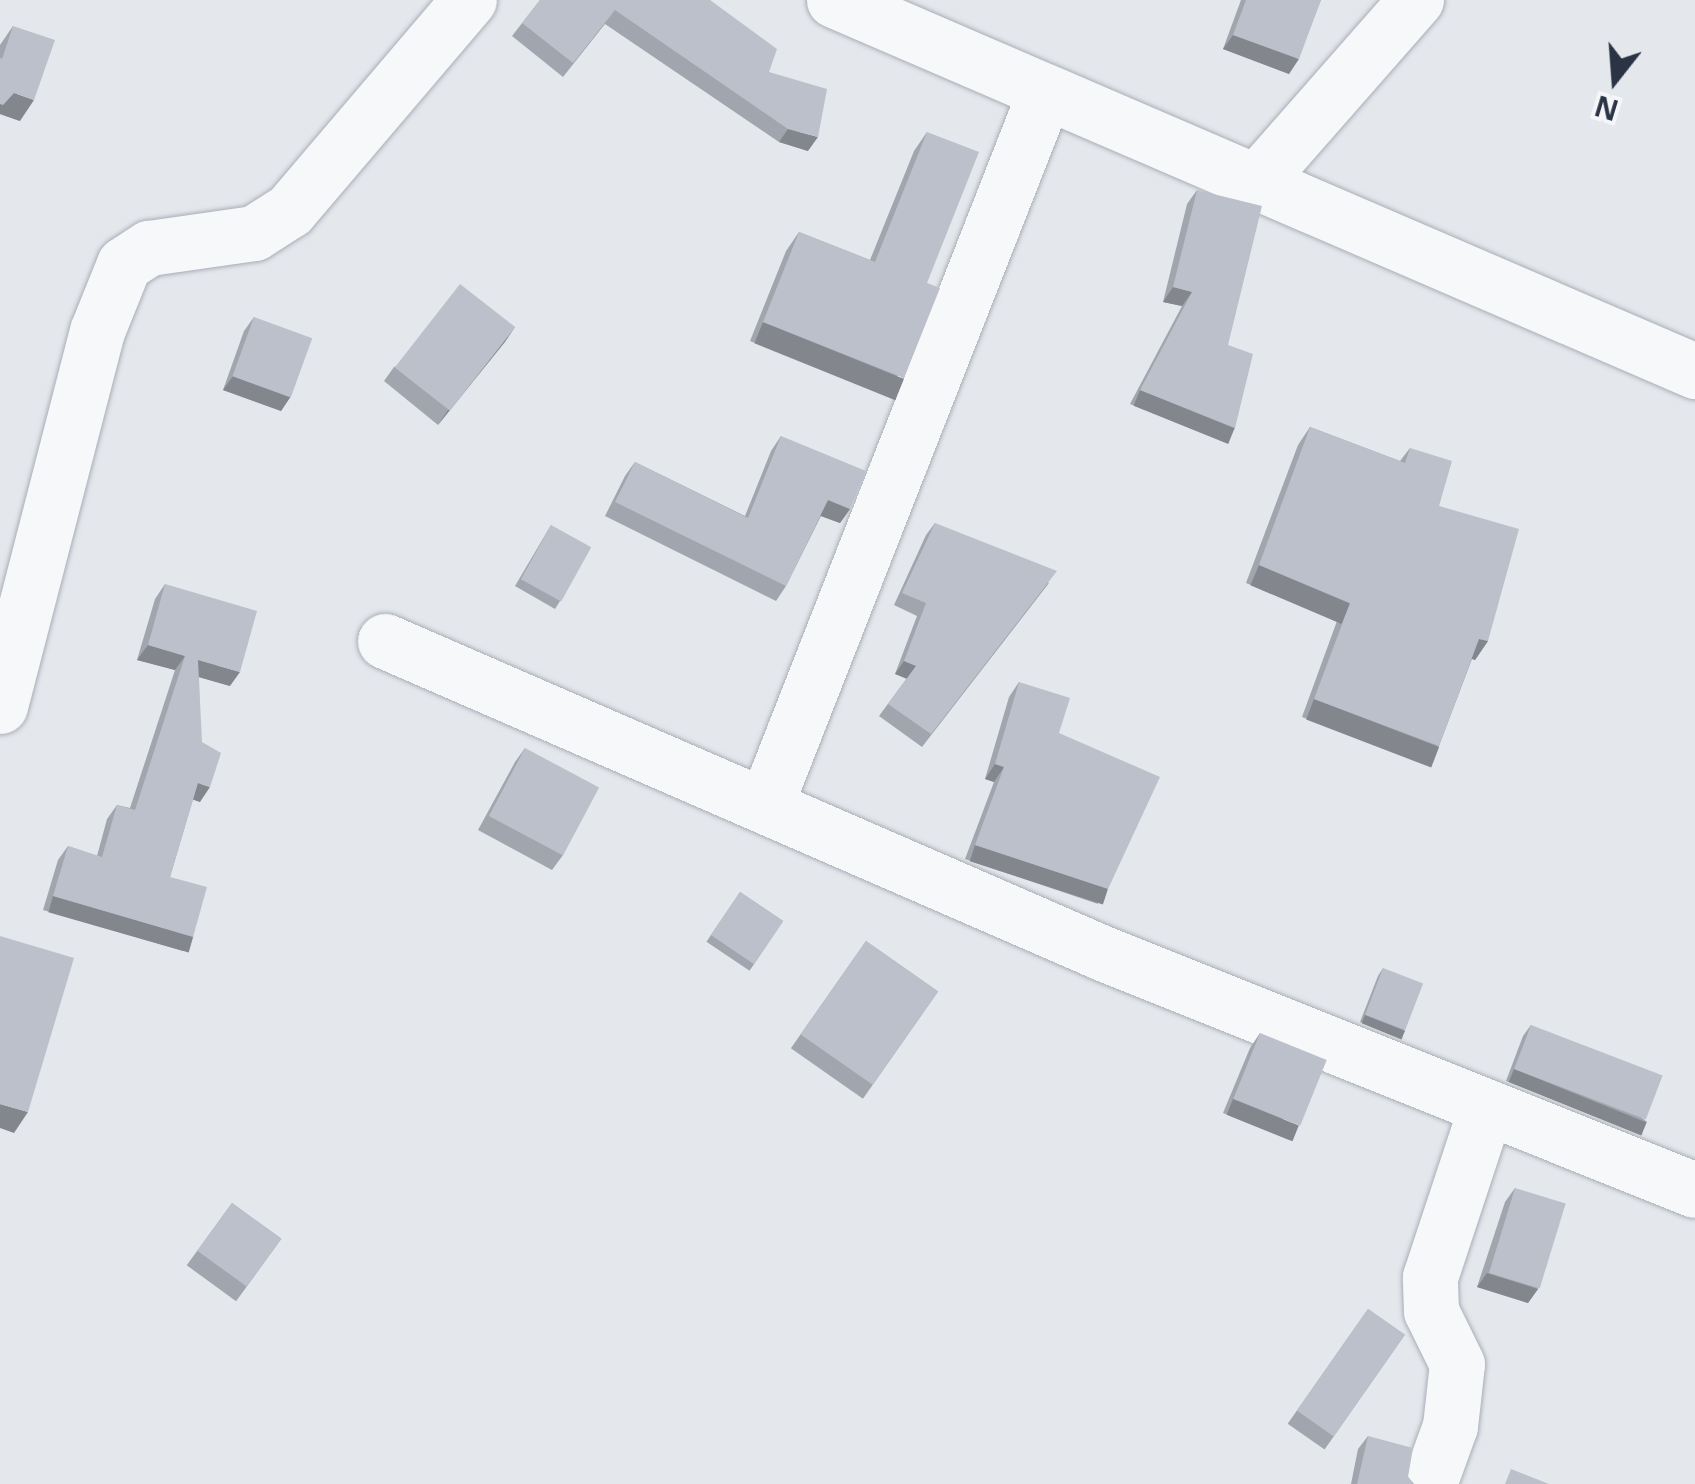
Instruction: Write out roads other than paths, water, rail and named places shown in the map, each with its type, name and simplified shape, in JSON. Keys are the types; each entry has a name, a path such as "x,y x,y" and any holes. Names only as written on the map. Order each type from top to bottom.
{"street":[{"path":"0,706 97,332 124,264 148,248 254,233 290,210 470,0"},
{"path":"834,0 1695,372"},
{"path":"1255,183 1416,0"},
{"path":"765,806 1045,92"},
{"path":"385,641 1485,1110 1695,1190"},
{"path":"1429,1484 1450,1426 1456,1364 1431,1311 1430,1277 1485,1110"}]}
